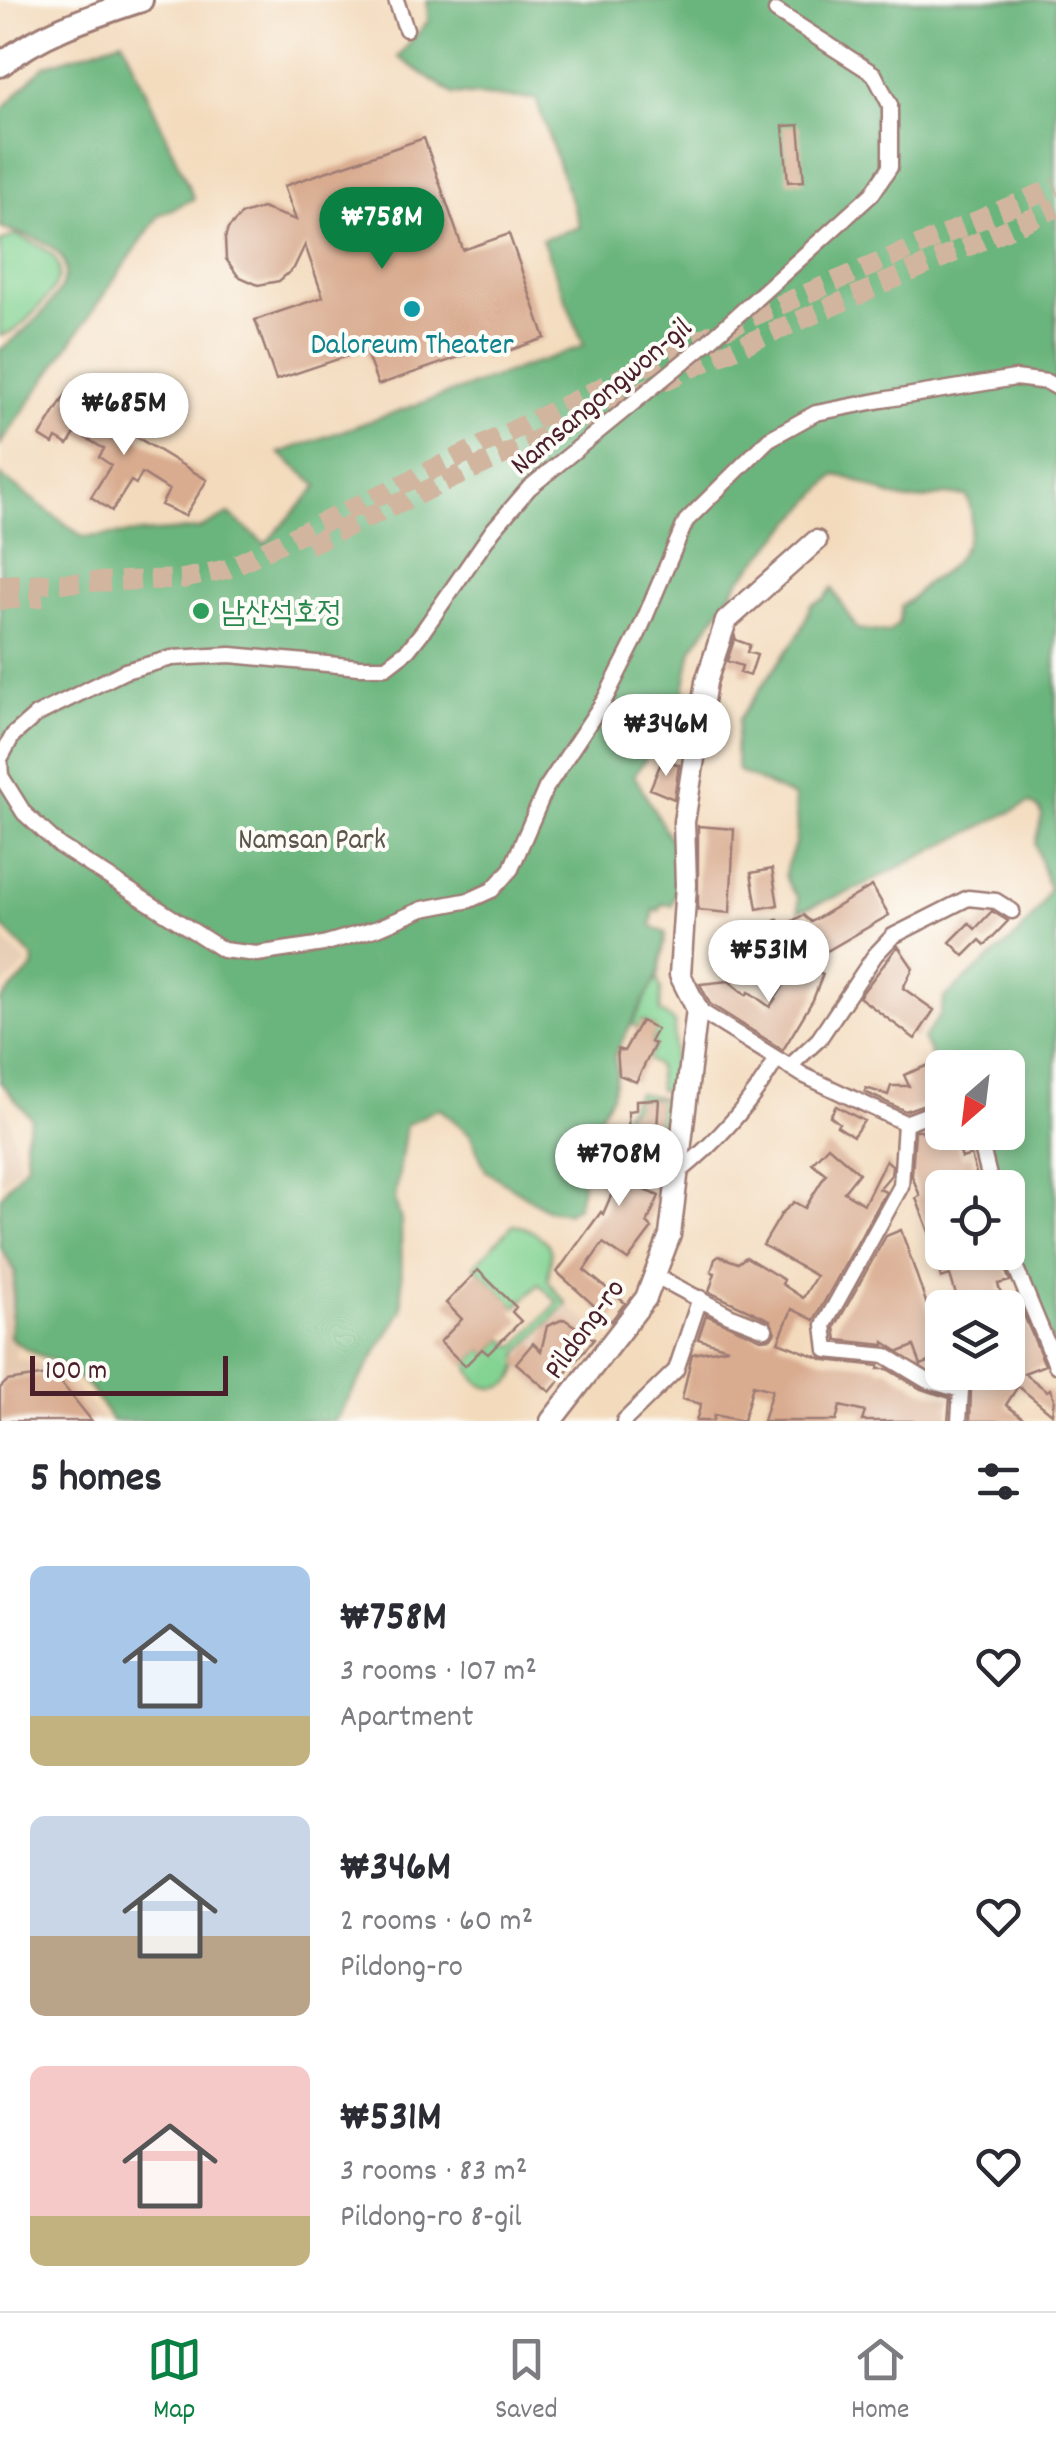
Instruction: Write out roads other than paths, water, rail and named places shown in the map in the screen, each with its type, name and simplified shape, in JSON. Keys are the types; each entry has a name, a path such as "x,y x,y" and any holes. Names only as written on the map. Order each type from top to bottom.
{"main road":[{"path":"0,66 29,42 142,0"}],"street":[{"path":"396,0 406,30"},
{"name":"Namsangongwon-gil","path":"776,10 874,74 890,105 890,167 872,194 709,340 528,488 493,530 408,650 386,667 231,656 172,658 126,671 36,714 14,735 0,760 1,776 24,813 60,846 224,950 257,954 323,944 378,928 423,909 470,900 492,890 511,869 546,788 605,699 638,634 686,521 769,439 816,413 882,400 1015,378 1056,387"},
{"name":"Pildong-ro","path":"550,1421 646,1298 670,1235 698,1010 680,975 686,885 684,822 706,682 726,621 816,540"},
{"path":"678,1173 706,1150 782,1063 820,1039 875,955 893,936 968,898 996,902 1012,911"},
{"path":"698,1010 782,1063 905,1123 925,1115"},
{"path":"905,1123 901,1186 824,1325 827,1350 886,1356 926,1380 961,1390 960,1421"},
{"path":"1017,1270 1056,1365"},
{"path":"656,1276 729,1315 766,1329"},
{"path":"624,1421 676,1370 700,1298"}],"tunnel":[{"path":"0,585 183,579 227,569 712,334 1056,187"},
{"path":"308,545 716,357 1056,208"},
{"path":"0,600 43,597"}],"place":[{"name":"Daloreum Theater","path":"412,309"},
{"name":"남산석호정","path":"201,611"}],"park label":[{"name":"Namsan Park","path":"312,838"}]}
